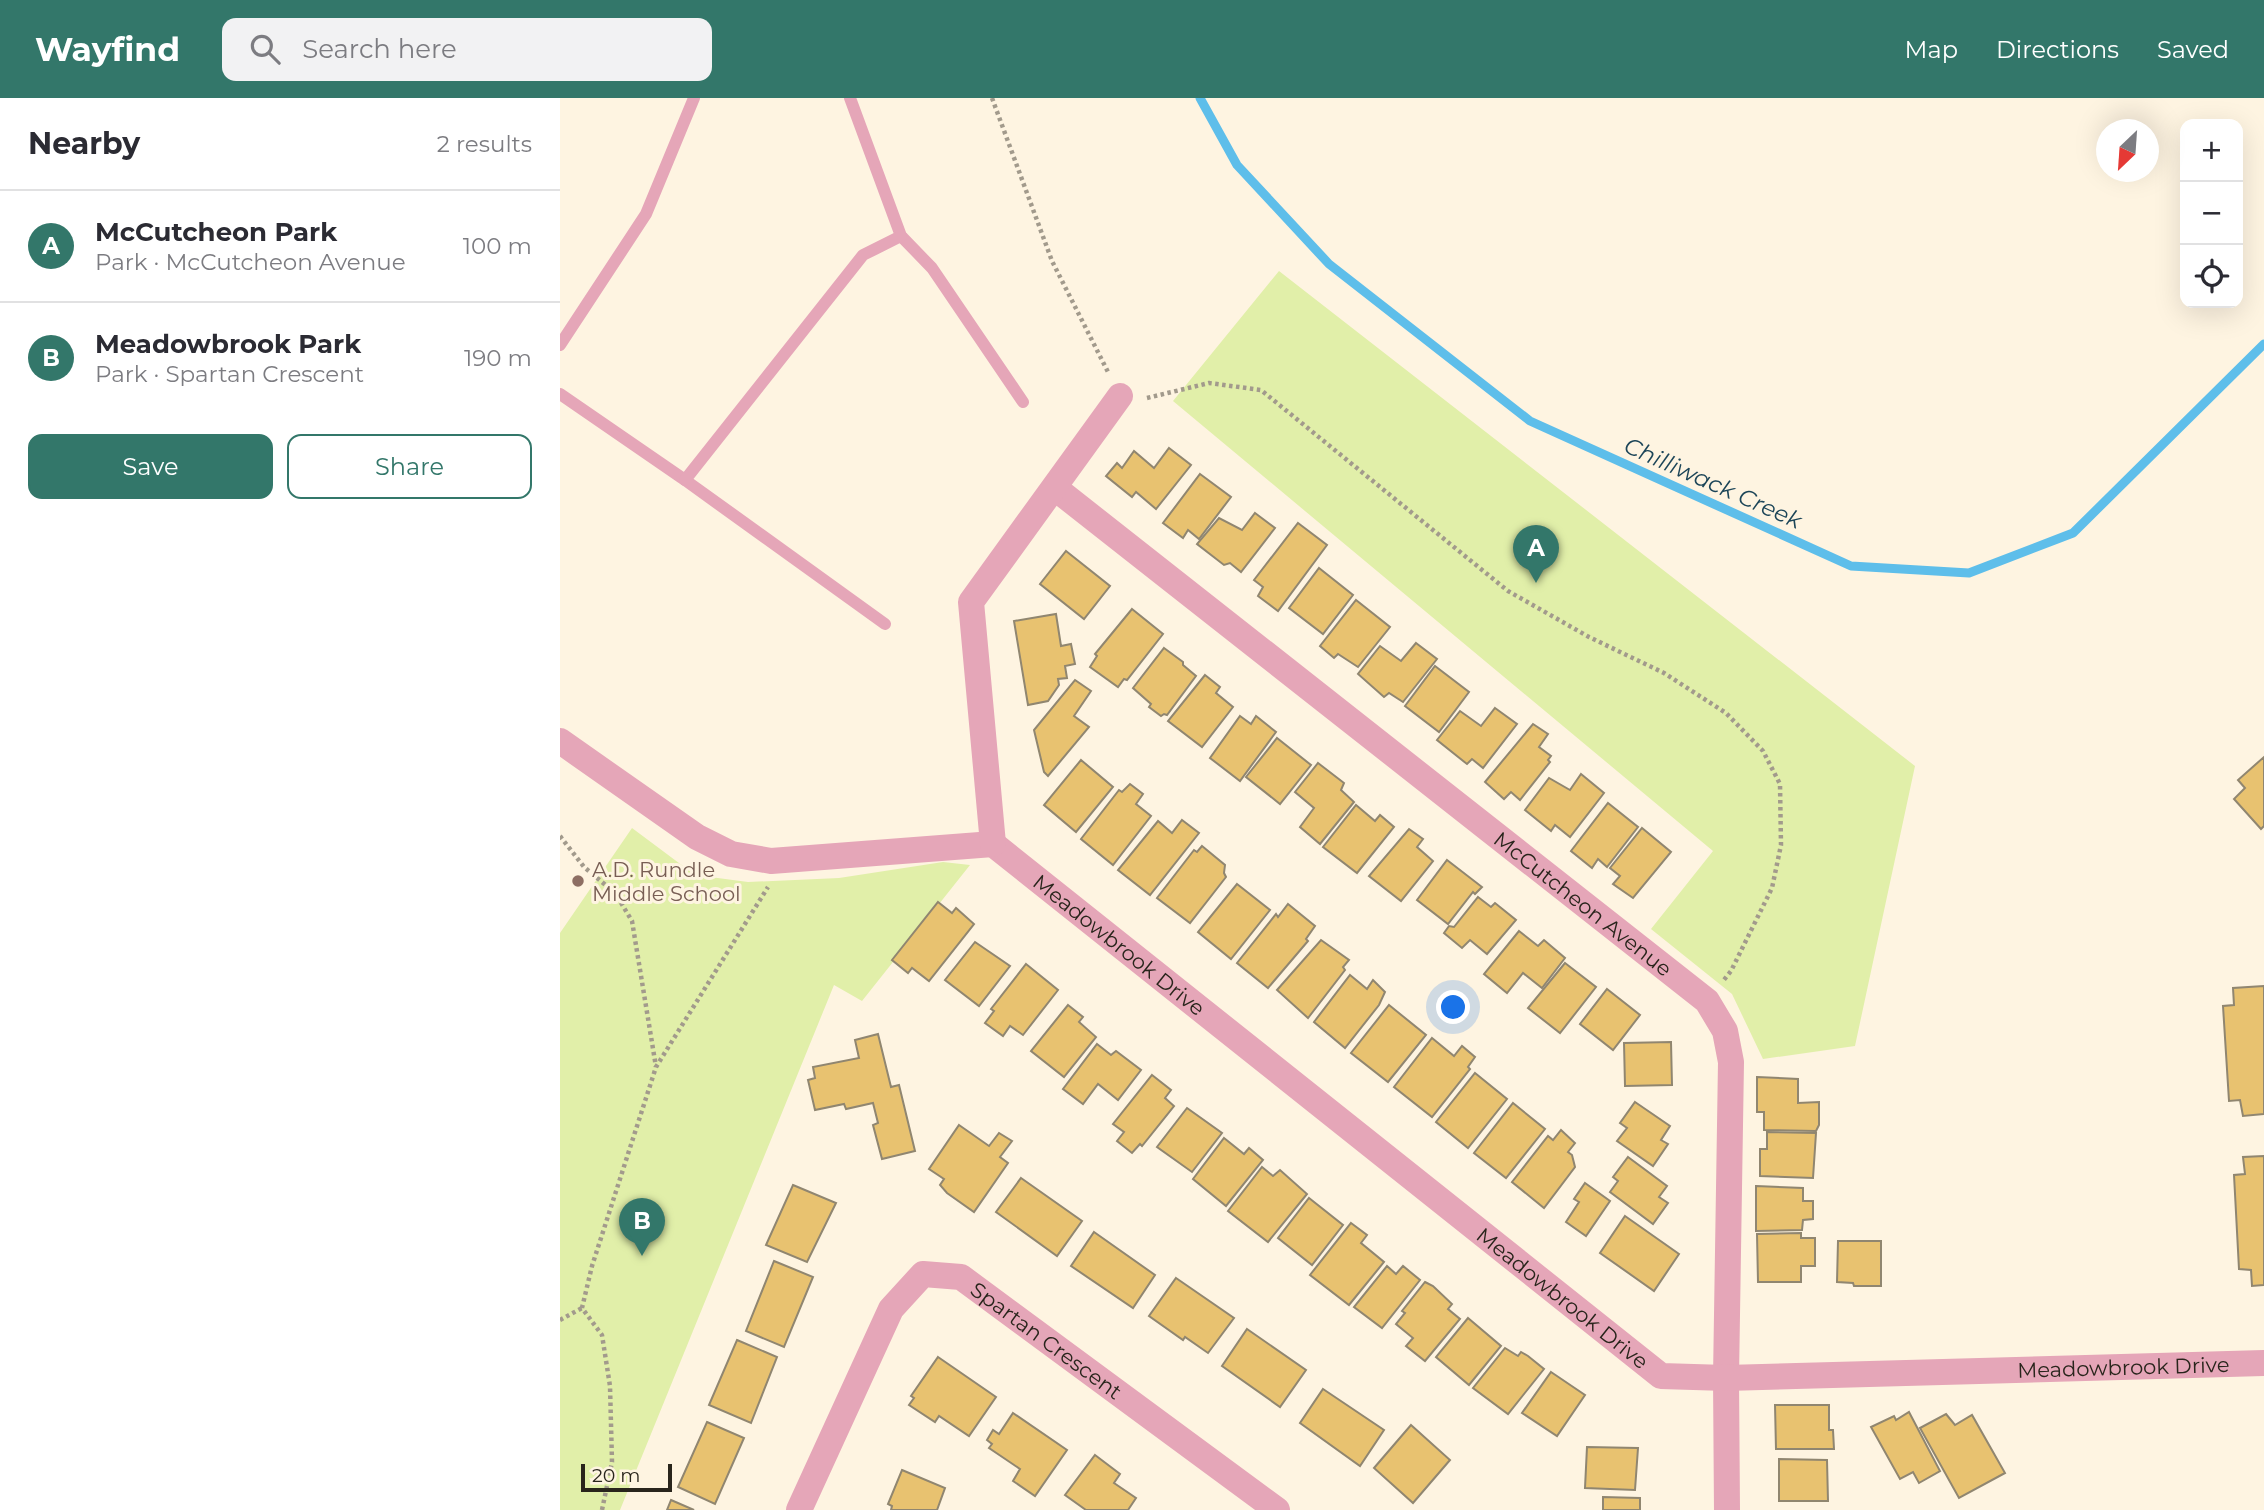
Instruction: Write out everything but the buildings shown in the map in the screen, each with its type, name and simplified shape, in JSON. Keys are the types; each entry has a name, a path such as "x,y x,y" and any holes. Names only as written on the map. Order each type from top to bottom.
{"street":[{"path":"560,741 697,837 731,854 771,860 993,844 971,602 1120,396"},
{"name":"McCutcheon Avenue","path":"1055,488 1707,1001 1725,1031 1731,1062 1726,1378 1727,1510"},
{"name":"Meadowbrook Drive","path":"993,844 1661,1376 1726,1378 2264,1363"},
{"name":"Spartan Crescent","path":"799,1510 891,1309 923,1273 961,1277 1277,1510"}],"lane":[{"path":"560,345 646,214 694,98"},
{"path":"850,98 901,236 932,268 1023,402"},
{"path":"685,480 863,255 901,236"},
{"path":"560,394 885,624"}],"path":[{"path":"992,98 1052,261 1120,396 1143,399 1209,383 1261,390 1508,591 1589,637 1664,673 1726,713 1763,751 1780,784 1782,845 1772,888 1731,971 1707,1001"},
{"path":"560,836 584,867 615,893 632,921 656,1068"},
{"path":"560,1320 582,1308 592,1266 656,1068 786,858"},
{"path":"582,1308 602,1335 610,1386 612,1462 602,1510"}],"green space":[{"path":"1279,271 1915,766 1855,1046 1763,1059 1732,994 1651,929 1713,851 1173,401"},
{"path":"632,828 695,875 748,882 839,878 943,862 970,865 862,1001 834,985 620,1510 560,1510 560,933"}],"waterway":[{"name":"Chilliwack Creek","path":"1200,98 1237,165 1329,264 1530,421 1851,566 1969,573 2073,533 2264,344"}],"place":[{"name":"McCutcheon Park","path":"1536,583"},
{"name":"A.D. Rundle Middle School","path":"578,881"},
{"name":"Meadowbrook Park","path":"642,1256"}]}
